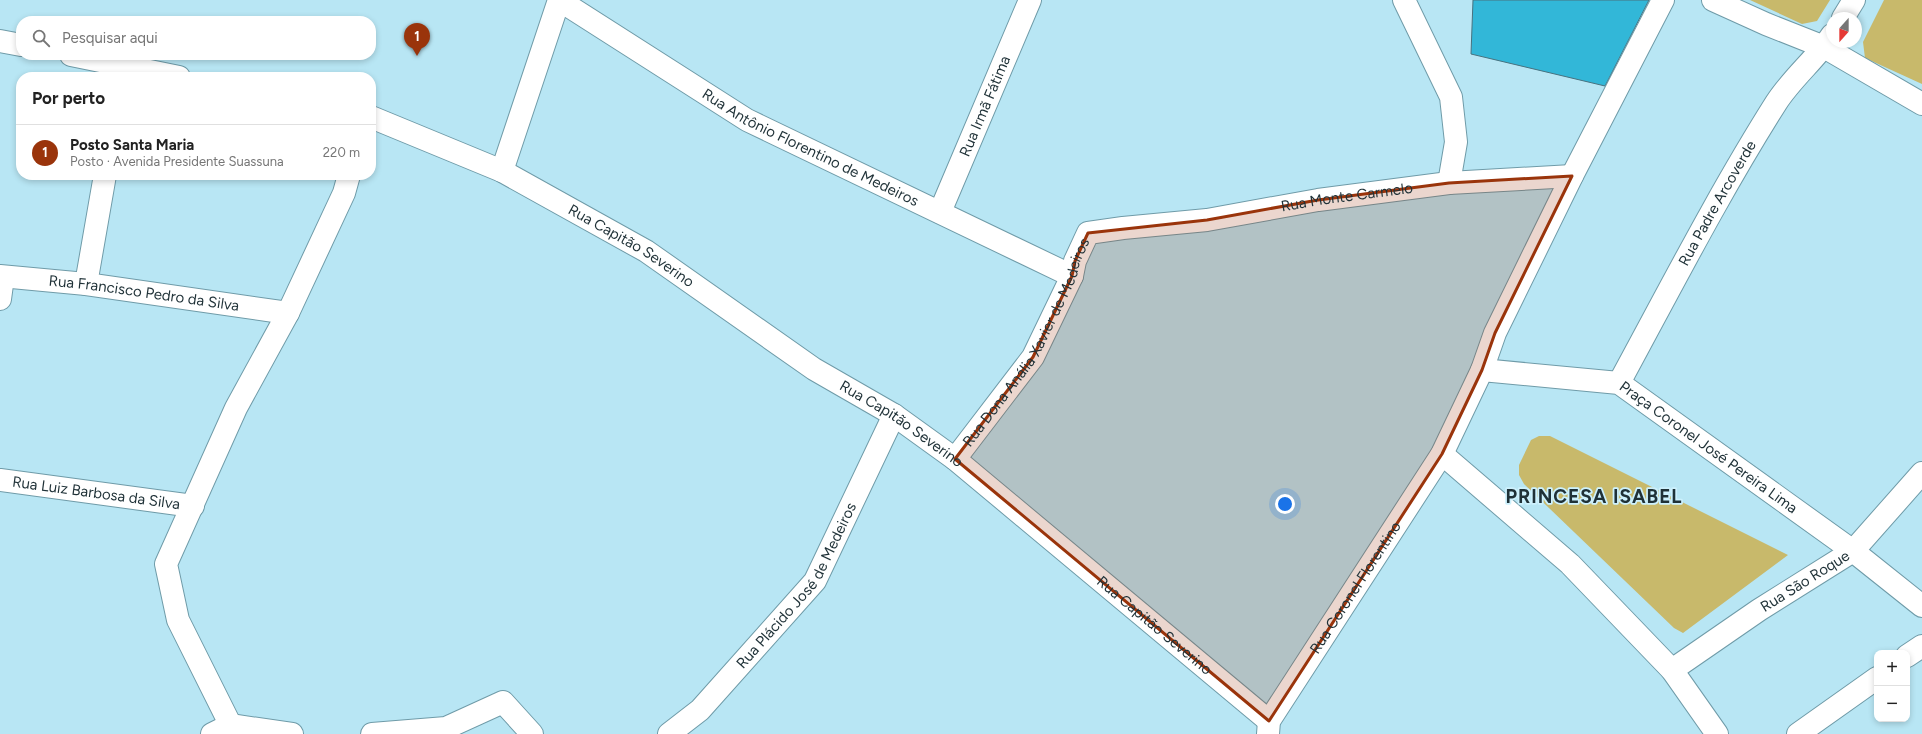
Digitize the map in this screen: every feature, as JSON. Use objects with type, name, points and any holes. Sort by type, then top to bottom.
[{"type":"street","name":"Rua Antônio Florentino de Medeiros","points":[[559,0],[747,120],[1072,276]]},
{"type":"street","points":[[502,171],[559,0]]},
{"type":"street","name":"Rua Irmã Fátima","points":[[940,212],[1030,0]]},
{"type":"street","points":[[1404,0],[1451,97],[1456,142],[1449,183]]},
{"type":"street","points":[[1662,0],[1572,176],[1495,333],[1482,370],[1442,454],[1570,564],[1672,670],[1716,734]]},
{"type":"street","points":[[1713,0],[1826,40]]},
{"type":"street","points":[[1847,12],[1854,0]]},
{"type":"street","points":[[0,41],[16,44]]},
{"type":"street","name":"Rua Padre Arcoverde","points":[[1618,382],[1735,170],[1778,100],[1826,43]]},
{"type":"street","points":[[1838,48],[1922,104]]},
{"type":"street","points":[[87,60],[122,71]]},
{"type":"street","name":"Rua Capitão Severino","points":[[376,119],[502,171],[646,251],[814,369],[894,415],[955,459],[1266,730]]},
{"type":"street","name":"Rua Monte Carmelo","points":[[1123,228],[1207,220],[1318,200],[1449,183],[1572,176]]},
{"type":"street","points":[[86,284],[103,180]]},
{"type":"street","points":[[292,734],[226,731],[178,620],[166,564],[236,408],[288,313],[344,193],[348,180]]},
{"type":"street","name":"Rua Dona Anália Xavier de Medeiros","points":[[955,459],[1033,357],[1072,276],[1075,261],[1088,234],[1123,228]]},
{"type":"street","points":[[0,299],[1,277]]},
{"type":"street","name":"Rua Francisco Pedro da Silva","points":[[1,277],[86,284],[288,313]]},
{"type":"street","name":"Praça Coronel José Pereira Lima","points":[[1482,370],[1618,382],[1853,550],[1922,606]]},
{"type":"street","name":"Rua Plácido José de Medeiros","points":[[669,734],[700,710],[815,581],[894,415]]},
{"type":"street","name":"Rua Coronel Florentino","points":[[1266,730],[1442,454]]},
{"type":"street","name":"Rua São Roque","points":[[1672,670],[1759,610],[1853,550],[1922,473]]},
{"type":"street","name":"Rua Luiz Barbosa da Silva","points":[[0,480],[193,506]]},
{"type":"street","points":[[1910,654],[1922,646]]},
{"type":"street","points":[[1798,734],[1874,680]]},
{"type":"street","points":[[372,734],[446,728],[503,702],[532,734]]},
{"type":"highlighted area","points":[[1572,176],[1495,333],[1482,370],[1442,454],[1269,721],[955,459],[1033,357],[1072,276],[1075,261],[1088,233],[1207,220],[1318,200],[1449,183]]},
{"type":"shaded area","points":[[1750,0],[1830,0],[1817,21],[1802,24]]},
{"type":"shaded area","points":[[1884,0],[1922,0],[1922,84],[1865,58],[1863,42]]},
{"type":"shaded area","points":[[1539,436],[1550,436],[1788,555],[1683,633],[1674,628],[1524,484],[1519,475],[1519,465],[1531,440]]},
{"type":"building","points":[[1473,0],[1649,0],[1605,86],[1471,54]]},
{"type":"place","name":"Posto Santa Maria","points":[[417,56]]},
{"type":"district","name":"PRINCESA ISABEL","points":[[1594,496]]}]
